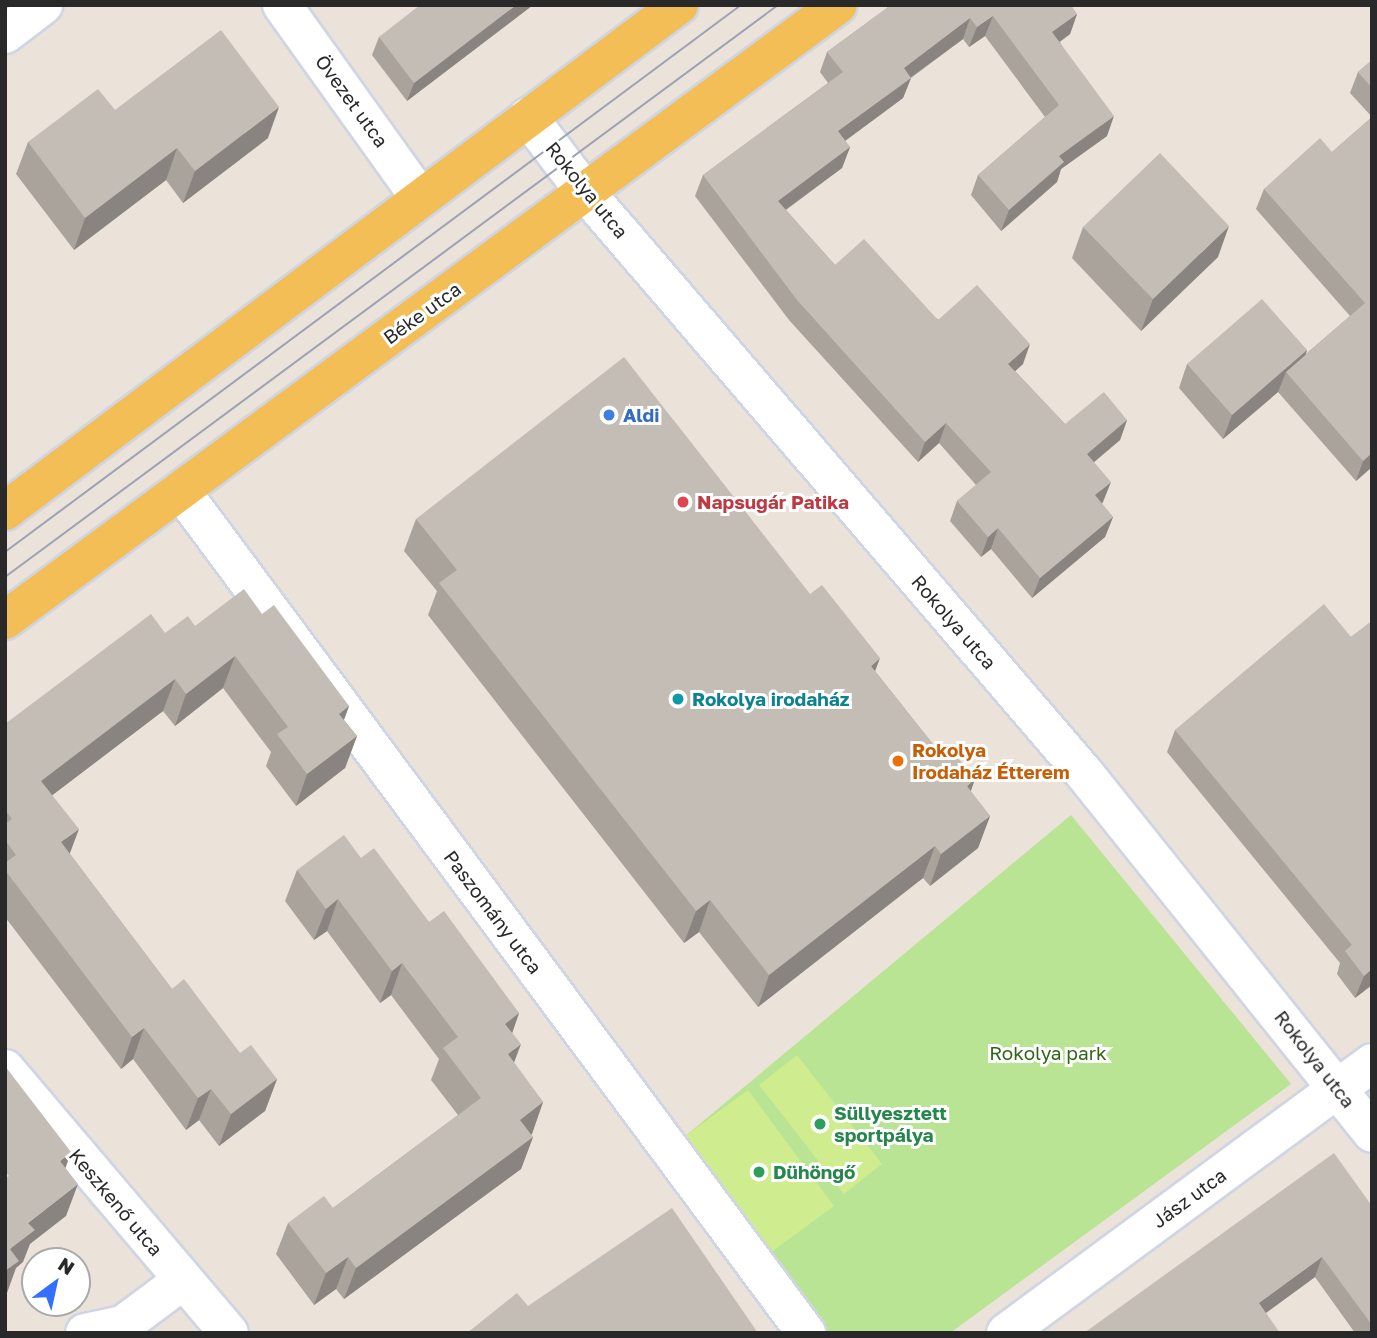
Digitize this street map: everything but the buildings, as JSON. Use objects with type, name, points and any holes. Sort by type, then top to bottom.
[{"type":"main road","points":[[5,511],[679,5]]},
{"type":"main road","name":"Béke utca","points":[[5,620],[838,5]]},
{"type":"street","points":[[5,34],[43,5]]},
{"type":"street","name":"Övezet utca","points":[[282,5],[421,198]]},
{"type":"street","name":"Rokolya utca","points":[[528,117],[586,193],[1084,773],[1339,1088],[1372,1133]]},
{"type":"street","name":"Paszomány utca","points":[[181,491],[806,1333]]},
{"type":"street","name":"Jász utca","points":[[1006,1333],[1372,1063]]},
{"type":"street","name":"Keszkenő utca","points":[[5,1069],[229,1333]]},
{"type":"street","points":[[85,1333],[123,1325],[182,1280]]},
{"type":"green space","name":"Rokolya park","points":[[1071,815],[1291,1084],[950,1333],[828,1333],[684,1137]]},
{"type":"green space","name":"Süllyesztett sportpálya","points":[[797,1055],[882,1164],[844,1194],[759,1085]]},
{"type":"green space","name":"Dühöngő","points":[[748,1090],[834,1206],[770,1253],[684,1137]]},
{"type":"tram line","points":[[5,552],[741,5]]},
{"type":"tram line","points":[[5,577],[778,5]]},
{"type":"place","name":"Aldi","points":[[609,415]]},
{"type":"place","name":"Napsugár Patika","points":[[683,502]]},
{"type":"place","name":"Rokolya irodaház","points":[[678,699]]},
{"type":"place","name":"Rokolya Irodaház Étterem","points":[[898,761]]},
{"type":"place","name":"Süllyesztett sportpálya","points":[[820,1124]]},
{"type":"place","name":"Dühöngő","points":[[759,1172]]}]
